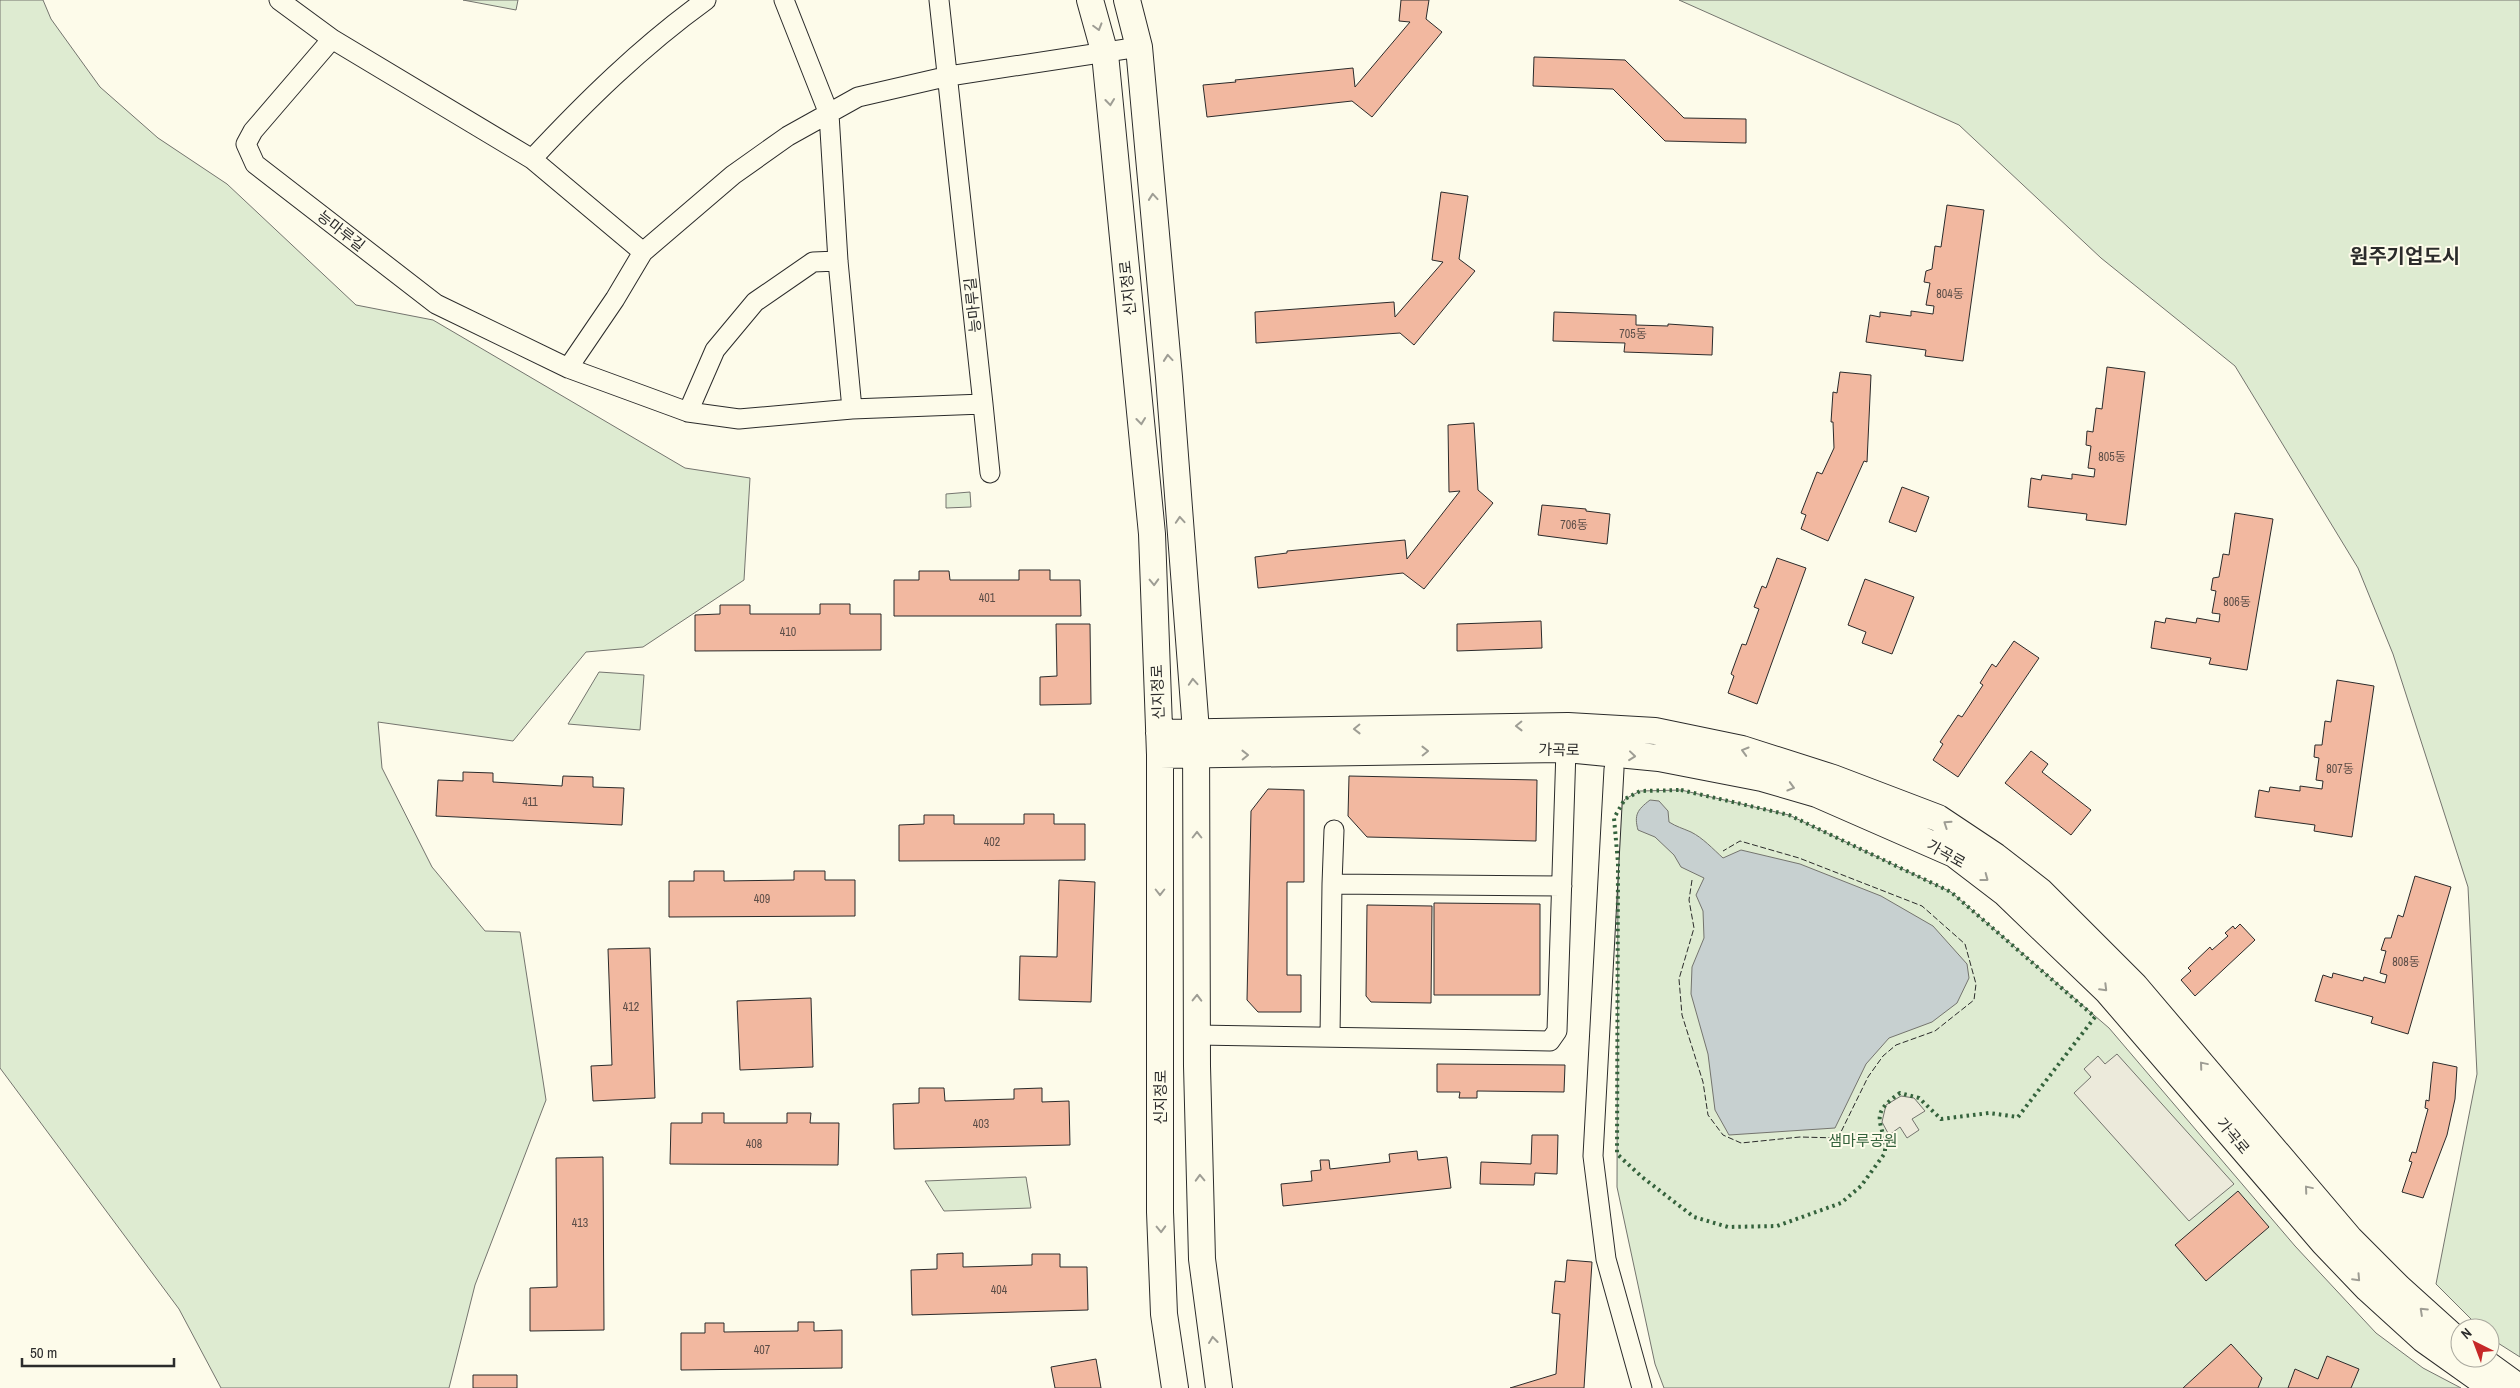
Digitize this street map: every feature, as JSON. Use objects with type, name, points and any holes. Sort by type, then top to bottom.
[{"type":"street","points":[[279,0],[332,39],[532,159],[643,252]]},
{"type":"street","points":[[532,159],[607,81],[641,51],[706,0]]},
{"type":"street","points":[[784,0],[829,114],[838,261],[852,410]]},
{"type":"street","name":"능마루길","points":[[332,39],[253,131],[246,144],[255,164],[436,304],[568,368],[688,412],[740,419],[852,410],[983,404],[949,76],[939,0]]},
{"type":"street","name":"신지정로","points":[[1090,0],[1105,54],[1152,534],[1159,744],[1160,1212],[1164,1314],[1175,1388]]},
{"type":"street","points":[[1127,0],[1139,47],[1169,377],[1196,743],[1197,1035],[1202,1259],[1219,1388]]},
{"type":"street","points":[[568,368],[615,299],[643,252],[733,175],[788,136],[858,97],[949,76],[1105,54],[1139,47]]},
{"type":"street","points":[[688,412],[716,350],[755,302],[813,262],[838,261]]},
{"type":"street","points":[[983,404],[990,473]]},
{"type":"street","points":[[1197,1035],[1550,1040],[1557,1031],[1567,737]]},
{"type":"street","name":"가곡로","points":[[1159,744],[1567,737],[1659,758],[1762,778],[1817,794],[1954,854],[2005,893],[2108,992],[2332,1234],[2399,1288],[2450,1334]]},
{"type":"street","points":[[1614,770],[1593,1156],[1606,1259],[1642,1388]]},
{"type":"street","points":[[1330,1036],[1334,830]]},
{"type":"street","points":[[1332,884],[1562,886]]},
{"type":"street","name":"가곡로","points":[[2332,1234],[2368,1289],[2403,1321],[2464,1370],[2492,1388]]},
{"type":"street","points":[[2493,1368],[2520,1388]]},
{"type":"green space","points":[[0,0],[43,0],[51,19],[100,87],[158,138],[227,184],[356,305],[433,320],[685,468],[750,478],[744,580],[643,647],[586,652],[513,741],[378,722],[382,768],[432,867],[485,931],[520,932],[546,1100],[475,1285],[449,1388],[221,1388],[179,1309],[0,1068]]},
{"type":"green space","points":[[463,0],[518,0],[516,10]]},
{"type":"green space","points":[[1679,0],[2520,0],[2520,1357],[2500,1344],[2500,1318],[2470,1318],[2436,1284],[2477,1074],[2468,887],[2393,654],[2358,568],[2235,366],[2101,258],[1959,125]]},
{"type":"green space","points":[[970,492],[971,507],[946,508],[946,494]]},
{"type":"green space","points":[[599,672],[644,675],[640,730],[568,724]]},
{"type":"green space","name":"샘마루공원","points":[[1681,790],[1789,815],[1951,892],[2109,1028],[2295,1246],[2376,1333],[2423,1368],[2461,1388],[1664,1388],[1655,1364],[1617,1187],[1618,863],[1614,818],[1625,799],[1640,791]]},
{"type":"green space","points":[[1026,1177],[1031,1208],[944,1211],[925,1181]]},
{"type":"shaded area","points":[[1650,800],[1659,801],[1668,811],[1669,822],[1695,834],[1723,858],[1741,850],[1800,864],[1881,896],[1933,926],[1967,964],[1969,978],[1957,1003],[1932,1022],[1889,1038],[1866,1064],[1835,1128],[1729,1135],[1715,1110],[1708,1054],[1691,994],[1692,967],[1704,938],[1703,911],[1696,895],[1704,878],[1681,867],[1674,855],[1655,837],[1638,830],[1636,820],[1638,813]]},
{"type":"shaded area","points":[[2117,1054],[2234,1184],[2189,1221],[2074,1093],[2091,1077],[2084,1069],[2098,1056],[2105,1064]]},
{"type":"shaded area","points":[[1901,1096],[1914,1098],[1925,1111],[1912,1119],[1919,1130],[1907,1138],[1900,1127],[1889,1135],[1882,1122],[1886,1105]]},
{"type":"building","points":[[1401,0],[1429,0],[1426,19],[1442,32],[1372,117],[1352,101],[1207,117],[1203,85],[1353,68],[1355,87],[1410,22],[1399,21]]},
{"type":"building","points":[[1534,57],[1625,60],[1684,118],[1746,119],[1746,143],[1665,141],[1613,89],[1533,86]]},
{"type":"building","points":[[1441,192],[1468,196],[1459,259],[1475,271],[1414,345],[1400,333],[1256,343],[1255,312],[1394,302],[1395,317],[1443,262],[1432,260]]},
{"type":"building","points":[[1947,205],[1984,210],[1963,361],[1925,356],[1926,350],[1866,342],[1870,315],[1880,317],[1880,312],[1911,316],[1911,311],[1933,314],[1934,306],[1926,305],[1930,283],[1924,282],[1926,271],[1932,269],[1935,246],[1941,247]]},
{"type":"building","points":[[1554,312],[1636,315],[1636,325],[1668,326],[1668,324],[1713,327],[1712,355],[1624,352],[1625,343],[1553,341]]},
{"type":"building","points":[[2107,367],[2145,372],[2126,525],[2086,520],[2087,514],[2028,507],[2031,478],[2041,480],[2042,475],[2072,479],[2072,474],[2094,477],[2095,469],[2088,468],[2091,446],[2086,445],[2087,431],[2093,432],[2096,408],[2102,409]]},
{"type":"building","points":[[1840,372],[1871,375],[1867,462],[1864,461],[1828,541],[1801,529],[1806,515],[1801,513],[1817,472],[1822,474],[1834,448],[1833,422],[1831,422],[1833,392],[1837,393]]},
{"type":"building","points":[[1474,423],[1478,490],[1493,503],[1424,589],[1403,573],[1258,588],[1255,557],[1287,553],[1287,551],[1405,540],[1407,559],[1460,491],[1449,492],[1448,425]]},
{"type":"building","points":[[1902,487],[1929,497],[1916,532],[1889,522]]},
{"type":"building","points":[[1542,505],[1586,509],[1586,511],[1610,514],[1607,544],[1538,535]]},
{"type":"building","points":[[2235,513],[2273,519],[2247,670],[2209,664],[2211,658],[2151,648],[2155,621],[2165,623],[2166,618],[2196,623],[2197,618],[2219,622],[2220,614],[2212,613],[2216,591],[2211,590],[2213,578],[2219,577],[2223,554],[2229,555]]},
{"type":"building","points":[[1777,558],[1806,568],[1757,704],[1728,693],[1734,676],[1731,674],[1742,644],[1746,645],[1759,609],[1754,607],[1762,586],[1766,588]]},
{"type":"building","points":[[1019,570],[1050,570],[1050,580],[1080,580],[1081,616],[894,616],[894,580],[919,580],[919,571],[949,571],[950,580],[1019,580]]},
{"type":"building","points":[[1865,579],[1914,597],[1892,654],[1862,643],[1866,632],[1848,625]]},
{"type":"building","points":[[820,604],[850,604],[850,614],[881,614],[881,650],[695,651],[695,615],[720,614],[720,605],[750,605],[750,614],[820,614]]},
{"type":"building","points":[[1541,621],[1542,648],[1457,651],[1457,624]]},
{"type":"building","points":[[1056,624],[1090,624],[1091,704],[1040,705],[1040,677],[1057,676]]},
{"type":"building","points":[[2014,641],[2039,658],[1958,777],[1933,760],[1943,744],[1940,742],[1958,715],[1962,717],[1983,685],[1980,683],[1992,664],[1996,667]]},
{"type":"building","points":[[2337,680],[2374,686],[2352,837],[2314,831],[2315,825],[2255,817],[2259,790],[2269,792],[2270,787],[2300,791],[2300,786],[2322,789],[2323,781],[2316,780],[2319,758],[2314,757],[2315,745],[2322,745],[2325,721],[2331,722]]},
{"type":"building","points":[[2031,751],[2048,764],[2042,772],[2091,810],[2071,835],[2005,783]]},
{"type":"building","points":[[463,772],[493,773],[493,782],[562,786],[563,776],[593,777],[593,787],[624,788],[622,825],[436,816],[438,780],[463,781]]},
{"type":"building","points":[[1349,776],[1537,780],[1536,841],[1367,837],[1348,816]]},
{"type":"building","points":[[1268,789],[1304,790],[1304,882],[1287,882],[1287,975],[1301,975],[1301,1012],[1258,1012],[1247,1000],[1251,811]]},
{"type":"building","points":[[1024,814],[1054,814],[1054,824],[1085,824],[1085,860],[899,861],[899,825],[924,824],[924,815],[954,815],[954,824],[1024,824]]},
{"type":"building","points":[[694,871],[724,871],[724,881],[794,880],[794,871],[825,871],[825,880],[855,880],[855,916],[669,917],[669,881],[694,881]]},
{"type":"building","points":[[2415,876],[2451,887],[2408,1034],[2371,1023],[2373,1017],[2315,1001],[2323,975],[2332,978],[2333,973],[2363,981],[2364,977],[2385,983],[2387,975],[2380,973],[2386,951],[2381,950],[2385,938],[2391,938],[2398,915],[2403,917]]},
{"type":"building","points":[[1059,880],[1095,882],[1091,1002],[1019,1000],[1020,956],[1057,957]]},
{"type":"building","points":[[1434,903],[1540,904],[1540,995],[1434,995]]},
{"type":"building","points":[[1367,905],[1432,906],[1431,1003],[1371,1002],[1366,996]]},
{"type":"building","points":[[2240,924],[2255,940],[2195,996],[2181,980],[2191,971],[2188,968],[2210,947],[2212,950],[2228,936],[2225,933],[2233,926],[2235,929]]},
{"type":"building","points":[[650,948],[655,1098],[593,1101],[591,1066],[612,1065],[608,949]]},
{"type":"building","points":[[811,998],[813,1067],[740,1070],[737,1001]]},
{"type":"building","points":[[2433,1062],[2457,1067],[2455,1099],[2447,1135],[2423,1198],[2402,1192],[2412,1162],[2409,1161],[2412,1152],[2416,1153],[2428,1109],[2425,1108],[2426,1100],[2429,1101]]},
{"type":"building","points":[[1437,1064],[1565,1065],[1564,1092],[1477,1091],[1477,1098],[1459,1098],[1460,1092],[1437,1092]]},
{"type":"building","points":[[919,1088],[944,1088],[945,1101],[1014,1099],[1014,1089],[1042,1088],[1042,1102],[1069,1101],[1070,1145],[894,1149],[893,1104],[919,1103]]},
{"type":"building","points":[[702,1113],[724,1113],[724,1123],[787,1123],[787,1113],[811,1113],[810,1123],[839,1123],[838,1165],[670,1164],[671,1123],[702,1123]]},
{"type":"building","points":[[1532,1135],[1558,1135],[1557,1174],[1535,1173],[1534,1185],[1480,1184],[1481,1162],[1531,1164]]},
{"type":"building","points":[[1417,1151],[1418,1160],[1447,1157],[1451,1188],[1283,1206],[1281,1184],[1312,1181],[1311,1171],[1321,1170],[1320,1160],[1329,1160],[1330,1169],[1390,1162],[1389,1154]]},
{"type":"building","points":[[603,1157],[604,1330],[530,1331],[530,1288],[557,1287],[556,1158]]},
{"type":"building","points":[[2238,1191],[2269,1227],[2206,1281],[2175,1245]]},
{"type":"building","points":[[963,1253],[963,1267],[1032,1265],[1032,1254],[1060,1254],[1060,1267],[1087,1267],[1088,1310],[912,1315],[911,1270],[937,1269],[937,1254]]},
{"type":"building","points":[[1567,1260],[1592,1262],[1584,1388],[1510,1388],[1556,1374],[1560,1314],[1552,1313],[1555,1281],[1565,1282]]},
{"type":"building","points":[[798,1322],[814,1322],[814,1331],[842,1330],[842,1368],[681,1370],[681,1333],[705,1333],[705,1323],[724,1323],[724,1332],[798,1331]]},
{"type":"building","points":[[2231,1344],[2262,1378],[2258,1388],[2183,1388]]},
{"type":"building","points":[[2327,1356],[2359,1369],[2351,1388],[2288,1388],[2295,1369],[2318,1379]]},
{"type":"building","points":[[1096,1359],[1101,1388],[1055,1388],[1051,1367]]},
{"type":"building","points":[[473,1375],[517,1375],[517,1388],[473,1388]]},
{"type":"hedge","points":[[1681,790],[1789,815],[1951,892],[2095,1017],[2018,1117],[1989,1113],[1941,1119],[1919,1098],[1900,1093],[1889,1101],[1880,1114],[1885,1153],[1861,1186],[1841,1203],[1777,1226],[1728,1227],[1694,1217],[1642,1177],[1617,1154],[1618,863],[1614,818],[1625,799],[1640,791],[1681,790]]},
{"type":"fence","points":[[1692,880],[1689,900],[1694,928],[1679,979],[1682,1015],[1703,1082],[1708,1115],[1723,1135],[1741,1143],[1800,1137],[1838,1138],[1868,1077],[1883,1056],[1896,1045],[1935,1031],[1974,1000],[1976,984],[1965,944],[1922,906],[1799,858],[1740,841],[1723,851]]},
{"type":"district","name":"원주기업도시","points":[[2405,256]]}]
